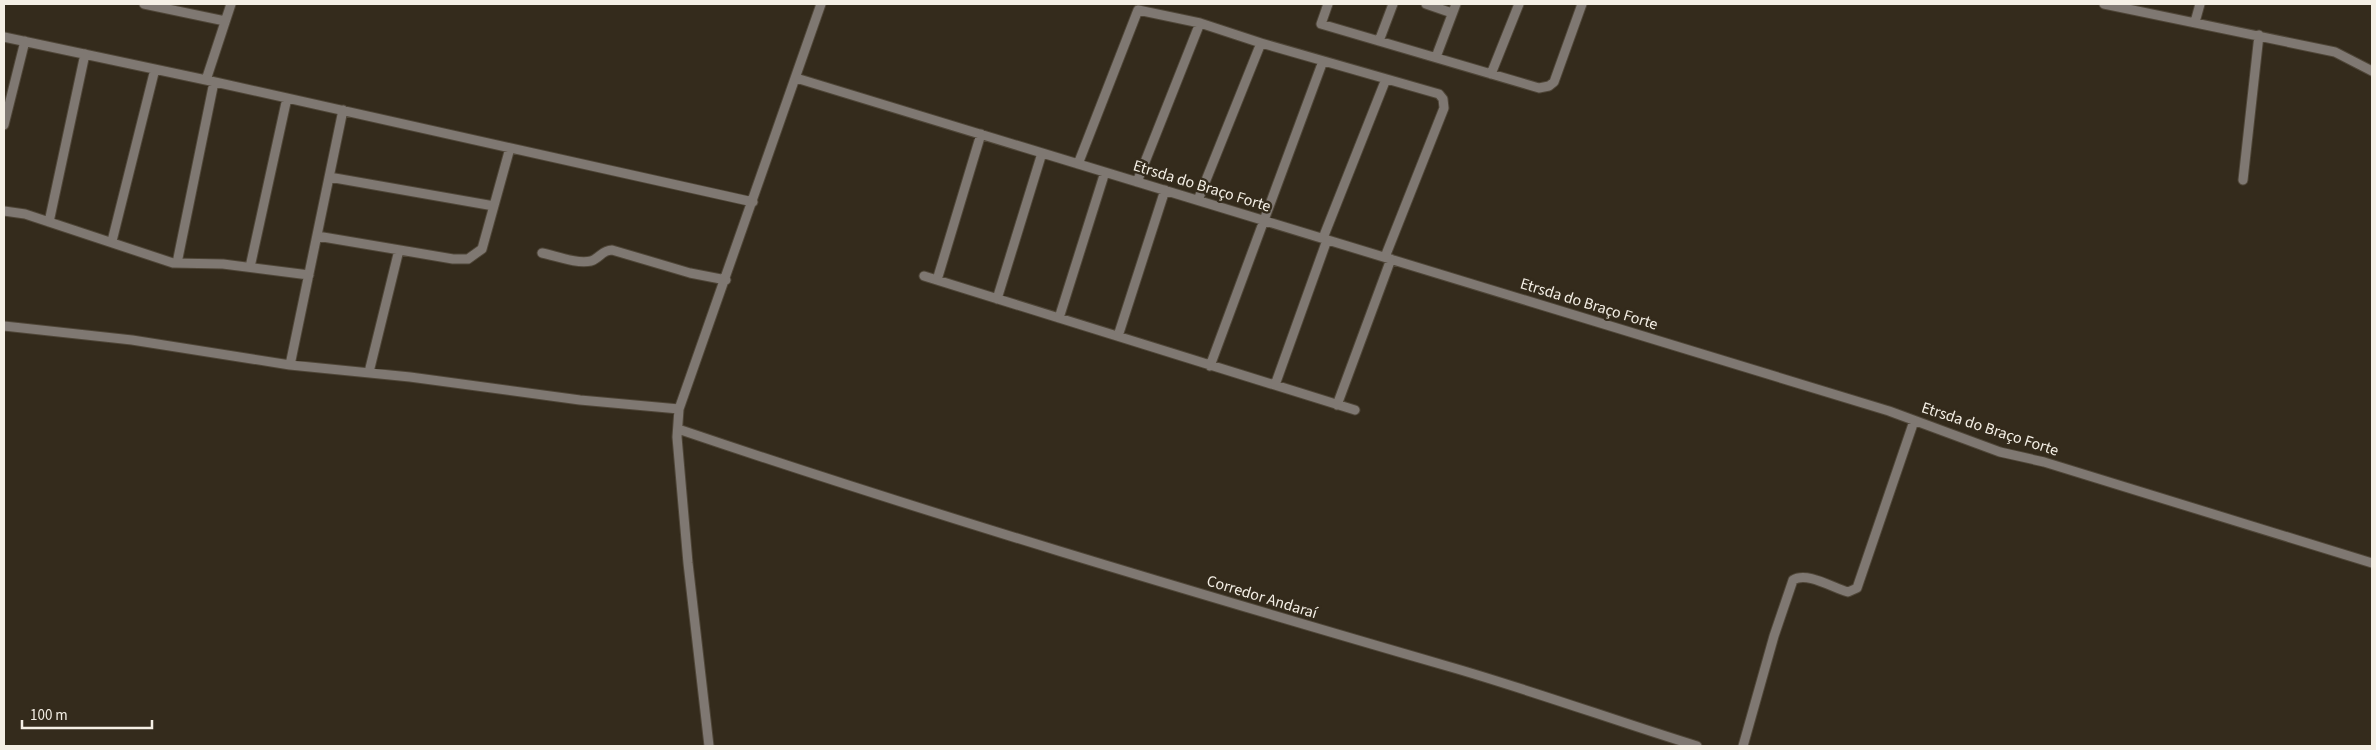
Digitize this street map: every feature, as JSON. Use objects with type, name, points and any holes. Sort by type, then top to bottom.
[{"type":"street","points":[[144,4],[225,21]]},
{"type":"street","points":[[177,263],[210,81],[230,4]]},
{"type":"street","points":[[709,746],[688,563],[678,429],[679,408],[726,280],[821,4]]},
{"type":"street","points":[[1328,4],[1321,24],[1539,88],[1549,86],[1554,82],[1582,4]]},
{"type":"street","points":[[1379,41],[1393,4]]},
{"type":"street","points":[[1426,4],[1454,8],[1436,57]]},
{"type":"street","points":[[1491,74],[1519,4]]},
{"type":"street","points":[[2104,4],[2139,7],[2195,22],[2335,52],[2372,71]]},
{"type":"street","points":[[2195,22],[2200,4]]},
{"type":"street","points":[[1078,164],[1139,7],[1200,23],[1260,43],[1439,94],[1443,99],[1444,108],[1388,258],[1337,405]]},
{"type":"street","points":[[1137,182],[1200,23]]},
{"type":"street","points":[[2243,180],[2259,35]]},
{"type":"street","points":[[4,37],[343,110],[753,202]]},
{"type":"street","points":[[4,125],[25,42]]},
{"type":"street","points":[[1198,200],[1260,43]]},
{"type":"street","points":[[49,222],[85,54]]},
{"type":"street","points":[[1210,366],[1323,61]]},
{"type":"street","points":[[112,241],[155,69]]},
{"type":"street","name":"Etrsda do Braço Forte","points":[[796,78],[1889,411],[2000,452],[2044,462],[2372,564]]},
{"type":"street","points":[[1275,385],[1325,239],[1386,79]]},
{"type":"street","points":[[250,267],[287,98]]},
{"type":"street","points":[[290,365],[343,110]]},
{"type":"street","points":[[937,280],[981,134]]},
{"type":"street","points":[[317,236],[468,259],[482,249],[510,148]]},
{"type":"street","points":[[998,299],[1042,153]]},
{"type":"street","points":[[1059,318],[1105,172]]},
{"type":"street","points":[[329,177],[494,206]]},
{"type":"street","points":[[1118,336],[1164,190]]},
{"type":"street","points":[[4,211],[49,222],[177,263],[223,264],[309,275]]},
{"type":"street","points":[[370,372],[399,250]]},
{"type":"street","points":[[542,253],[585,261],[596,259],[603,251],[612,250],[690,273],[726,280]]},
{"type":"street","points":[[924,276],[1354,410]]},
{"type":"street","points":[[4,326],[132,340],[290,365],[370,372],[519,393],[679,408]]},
{"type":"street","points":[[1743,746],[1774,636],[1793,580],[1798,577],[1810,578],[1848,592],[1856,588],[1914,421]]},
{"type":"street","name":"Corredor Andaraí","points":[[678,429],[818,476],[1350,640],[1449,667],[1697,746]]}]
